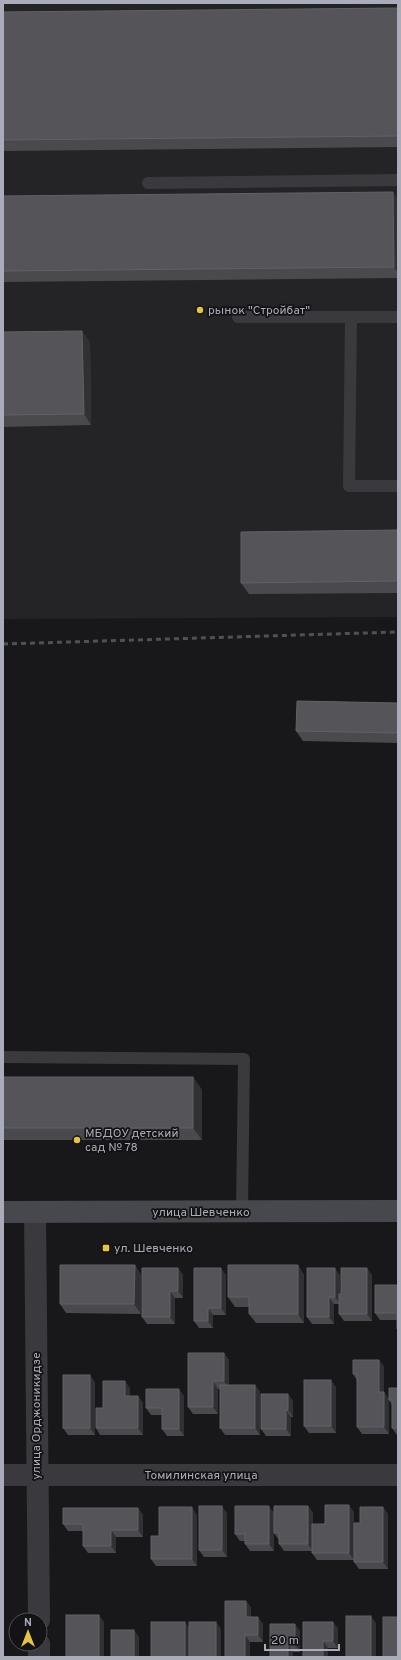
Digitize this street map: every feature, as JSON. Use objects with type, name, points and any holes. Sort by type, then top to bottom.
[{"type":"main road","name":"улица Шевченко","points":[[3,1212],[398,1211]]},
{"type":"street","name":"улица Орджоникидзе","points":[[35,1212],[39,1612]]},
{"type":"street","name":"Томилинская улица","points":[[3,1476],[398,1475]]},
{"type":"lane","points":[[148,183],[398,180]]},
{"type":"lane","points":[[238,317],[398,317]]},
{"type":"lane","points":[[351,317],[349,486],[398,486]]},
{"type":"lane","points":[[3,1057],[244,1059],[242,1212]]},
{"type":"shaded area","name":"рынок \"Стройбат\"","points":[[3,3],[398,3],[398,617],[3,619]]},
{"type":"building","points":[[398,8],[398,136],[3,140],[3,12]]},
{"type":"building","points":[[393,192],[394,267],[3,271],[3,196]]},
{"type":"building","points":[[82,331],[84,414],[3,415],[3,332]]},
{"type":"building","points":[[398,530],[398,581],[241,583],[241,532]]},
{"type":"building","points":[[297,701],[398,703],[398,733],[296,731]]},
{"type":"building","points":[[3,1077],[193,1077],[193,1128],[3,1128]]},
{"type":"building","points":[[60,1265],[135,1265],[134,1304],[60,1304]]},
{"type":"building","points":[[228,1265],[298,1265],[298,1314],[249,1314],[249,1297],[228,1297]]},
{"type":"building","points":[[142,1268],[178,1268],[178,1291],[170,1291],[170,1317],[142,1317]]},
{"type":"building","points":[[194,1268],[221,1268],[221,1308],[208,1308],[208,1321],[194,1321]]},
{"type":"building","points":[[307,1268],[335,1268],[335,1297],[329,1297],[329,1317],[307,1317]]},
{"type":"building","points":[[341,1268],[367,1268],[367,1314],[339,1314]]},
{"type":"building","points":[[375,1285],[398,1285],[398,1329],[397,1313],[375,1313]]},
{"type":"building","points":[[188,1353],[224,1353],[224,1381],[213,1381],[213,1407],[188,1407]]},
{"type":"building","points":[[353,1360],[379,1360],[379,1392],[384,1392],[384,1427],[357,1427],[357,1374],[353,1374]]},
{"type":"building","points":[[63,1375],[90,1375],[90,1428],[63,1428]]},
{"type":"building","points":[[304,1380],[331,1380],[331,1426],[304,1426]]},
{"type":"building","points":[[103,1381],[125,1381],[125,1396],[138,1396],[138,1428],[96,1428],[96,1408],[103,1408]]},
{"type":"building","points":[[220,1385],[255,1385],[255,1428],[220,1428]]},
{"type":"building","points":[[389,1388],[398,1388],[398,1428],[392,1428],[392,1400],[389,1400]]},
{"type":"building","points":[[146,1389],[179,1389],[179,1429],[162,1429],[162,1408],[146,1408]]},
{"type":"building","points":[[261,1394],[288,1394],[286,1429],[261,1429]]},
{"type":"building","points":[[325,1505],[349,1505],[349,1553],[312,1553],[312,1524],[325,1524]]},
{"type":"building","points":[[199,1506],[222,1506],[222,1550],[199,1550]]},
{"type":"building","points":[[235,1506],[269,1506],[269,1544],[245,1544],[245,1534],[235,1534]]},
{"type":"building","points":[[274,1506],[308,1506],[308,1544],[279,1544],[279,1533],[274,1533]]},
{"type":"building","points":[[159,1507],[192,1507],[192,1559],[151,1559],[151,1536],[159,1536]]},
{"type":"building","points":[[360,1507],[383,1507],[383,1562],[354,1562],[354,1523],[360,1523]]},
{"type":"building","points":[[63,1508],[138,1508],[138,1530],[111,1530],[111,1546],[83,1546],[83,1524],[63,1524]]},
{"type":"building","points":[[225,1601],[246,1601],[246,1617],[258,1617],[258,1635],[245,1635],[245,1657],[225,1657]]},
{"type":"building","points":[[66,1615],[99,1615],[99,1657],[66,1657]]},
{"type":"building","points":[[346,1616],[371,1616],[371,1657],[346,1657]]},
{"type":"building","points":[[383,1617],[398,1617],[398,1657],[383,1657]]},
{"type":"building","points":[[151,1622],[185,1622],[185,1657],[151,1657]]},
{"type":"building","points":[[189,1622],[216,1622],[216,1657],[189,1657]]},
{"type":"building","points":[[303,1622],[333,1622],[333,1641],[323,1641],[323,1657],[303,1657]]},
{"type":"building","points":[[270,1624],[295,1624],[295,1645],[288,1645],[288,1657],[270,1657]]},
{"type":"building","points":[[111,1630],[134,1630],[134,1657],[111,1657]]},
{"type":"railway","points":[[3,644],[398,632]]},
{"type":"place","name":"рынок \"Стройбат\"","points":[[200,310]]},
{"type":"place","name":"МБДОУ детский сад № 78","points":[[77,1140]]},
{"type":"place","name":"ул. Шевченко","points":[[106,1248]]}]
